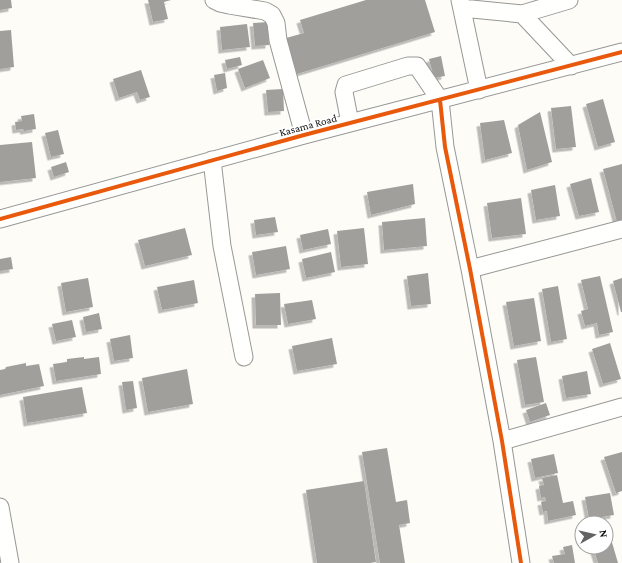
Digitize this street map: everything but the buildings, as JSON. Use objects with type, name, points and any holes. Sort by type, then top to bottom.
[{"type":"street","points":[[214,0],[229,5],[265,11],[272,15],[276,23],[278,40],[304,135]]},
{"type":"street","points":[[479,90],[461,4],[522,14],[569,0]]},
{"type":"street","points":[[522,14],[571,66]]},
{"type":"street","name":"Kasama Road","points":[[0,219],[304,135],[622,52]]},
{"type":"street","points":[[350,123],[344,92],[346,85],[408,66],[417,66],[440,100],[445,147],[470,269],[502,441],[521,563]]},
{"type":"street","points":[[212,160],[222,246],[244,357]]},
{"type":"street","points":[[470,269],[622,229]]},
{"type":"street","points":[[502,441],[622,408]]},
{"type":"street","points":[[0,507],[10,563]]},
{"type":"cycle path","points":[[0,219],[304,135],[622,52]]},
{"type":"cycle path","points":[[440,100],[445,147],[470,269],[502,441],[521,563]]}]
